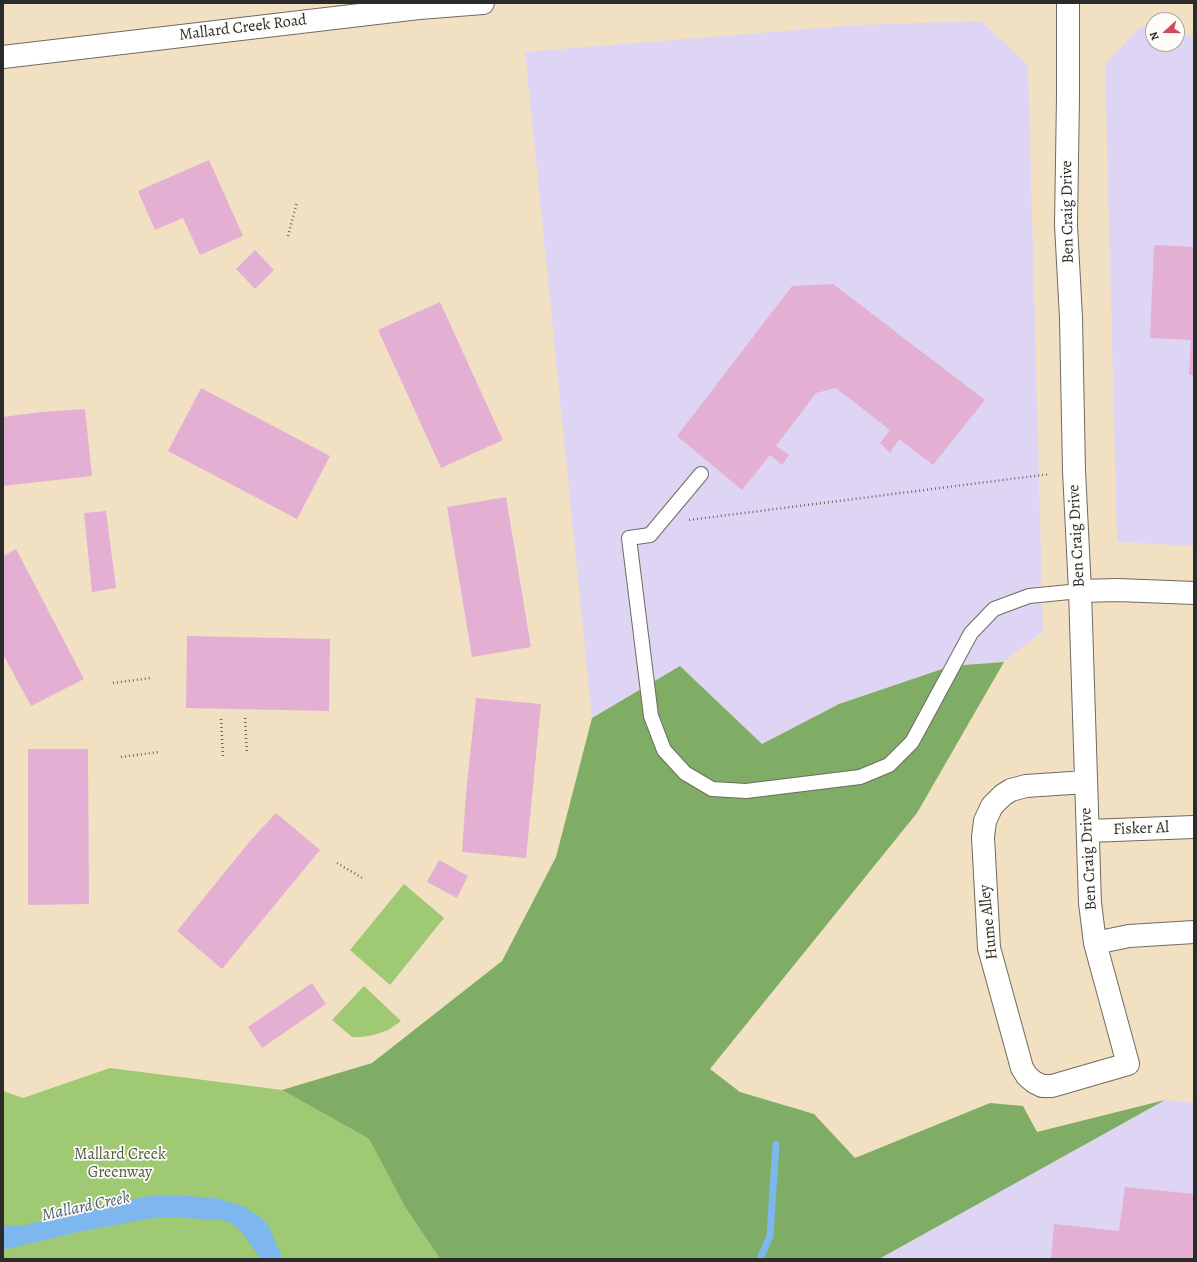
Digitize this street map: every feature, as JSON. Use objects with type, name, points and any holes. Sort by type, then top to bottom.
[{"type":"street","name":"Mallard Creek Road","points":[[3,56],[419,8],[483,3]]},
{"type":"street","name":"Ben Craig Drive","points":[[1068,3],[1066,225],[1071,318],[1074,471],[1080,591],[1090,903],[1095,943],[1128,1064]]},
{"type":"street","points":[[1080,591],[1118,590],[1194,592]]},
{"type":"street","name":"Hume Alley","points":[[1086,782],[1026,786],[1007,792],[992,806],[985,821],[983,837],[988,948],[1022,1068],[1027,1076],[1034,1082],[1042,1086],[1052,1086],[1128,1064]]},
{"type":"street","name":"Fisker Al","points":[[1088,831],[1194,827]]},
{"type":"street","points":[[1095,943],[1128,936],[1194,932]]},
{"type":"lane","points":[[702,474],[650,535],[629,538],[651,716],[664,750],[685,773],[712,789],[746,791],[860,777],[890,765],[912,742],[971,633],[994,609],[1029,596],[1080,591]]},
{"type":"path","points":[[288,236],[297,202]]},
{"type":"path","points":[[669,512],[677,518],[685,520],[1050,474]]},
{"type":"path","points":[[113,683],[151,678]]},
{"type":"path","points":[[245,718],[247,754]]},
{"type":"path","points":[[221,719],[223,756]]},
{"type":"path","points":[[121,756],[159,752]]},
{"type":"path","points":[[337,862],[364,879]]},
{"type":"shaded area","points":[[981,21],[1028,65],[1043,631],[1004,662],[951,666],[839,704],[762,744],[680,666],[592,718],[525,52],[858,25]]},
{"type":"shaded area","points":[[1140,27],[1145,28],[1145,52],[1185,52],[1185,34],[1194,36],[1194,546],[1117,542],[1105,64]]},
{"type":"shaded area","points":[[1165,1100],[1194,1103],[1194,1259],[879,1259]]},
{"type":"green space","points":[[1004,662],[917,813],[710,1069],[740,1092],[814,1114],[855,1158],[990,1103],[1023,1106],[1037,1132],[1165,1100],[879,1259],[440,1259],[405,1207],[369,1139],[282,1090],[372,1063],[502,961],[556,857],[592,718],[680,666],[762,744],[839,704],[951,666]]},
{"type":"green space","points":[[404,884],[444,918],[390,985],[350,950]]},
{"type":"green space","points":[[364,986],[401,1021],[388,1030],[374,1035],[352,1037],[332,1020]]},
{"type":"green space","name":"Mallard Creek Greenway","points":[[110,1068],[282,1090],[369,1139],[405,1207],[440,1259],[3,1259],[3,1091],[23,1098]]},
{"type":"water","points":[[169,1195],[216,1198],[245,1207],[263,1219],[269,1227],[283,1259],[261,1259],[241,1231],[231,1223],[221,1220],[163,1217],[83,1231],[3,1250],[3,1225],[26,1225],[74,1211],[149,1196]]},
{"type":"building","points":[[209,160],[243,236],[200,255],[183,218],[155,230],[138,191]]},
{"type":"building","points":[[1154,245],[1194,247],[1194,375],[1189,375],[1191,340],[1150,338]]},
{"type":"building","points":[[255,250],[274,270],[255,289],[236,269]]},
{"type":"building","points":[[833,284],[985,400],[933,465],[899,439],[890,453],[880,443],[890,430],[836,388],[816,393],[776,446],[789,455],[782,465],[770,455],[742,490],[677,436],[792,286]]},
{"type":"building","points":[[440,302],[503,440],[441,468],[378,330]]},
{"type":"building","points":[[201,388],[330,456],[297,519],[168,451]]},
{"type":"building","points":[[85,409],[92,476],[3,486],[3,417],[41,412]]},
{"type":"building","points":[[506,497],[531,647],[472,657],[447,507]]},
{"type":"building","points":[[106,511],[116,588],[92,592],[84,513]]},
{"type":"building","points":[[16,549],[84,679],[31,706],[3,654],[3,556]]},
{"type":"building","points":[[187,636],[330,639],[329,711],[186,708]]},
{"type":"building","points":[[476,698],[541,704],[526,858],[462,852],[466,794]]},
{"type":"building","points":[[28,749],[88,749],[89,904],[28,905]]},
{"type":"building","points":[[276,813],[320,850],[222,969],[177,931],[250,841]]},
{"type":"building","points":[[439,860],[468,876],[457,898],[427,882]]},
{"type":"building","points":[[312,983],[326,1004],[262,1048],[248,1027]]},
{"type":"building","points":[[1125,1187],[1194,1194],[1194,1259],[1051,1259],[1054,1224],[1119,1231]]},
{"type":"waterway","points":[[760,1259],[770,1236],[776,1144]]},
{"type":"water label","name":"Mallard Creek","points":[[86,1207]]}]
